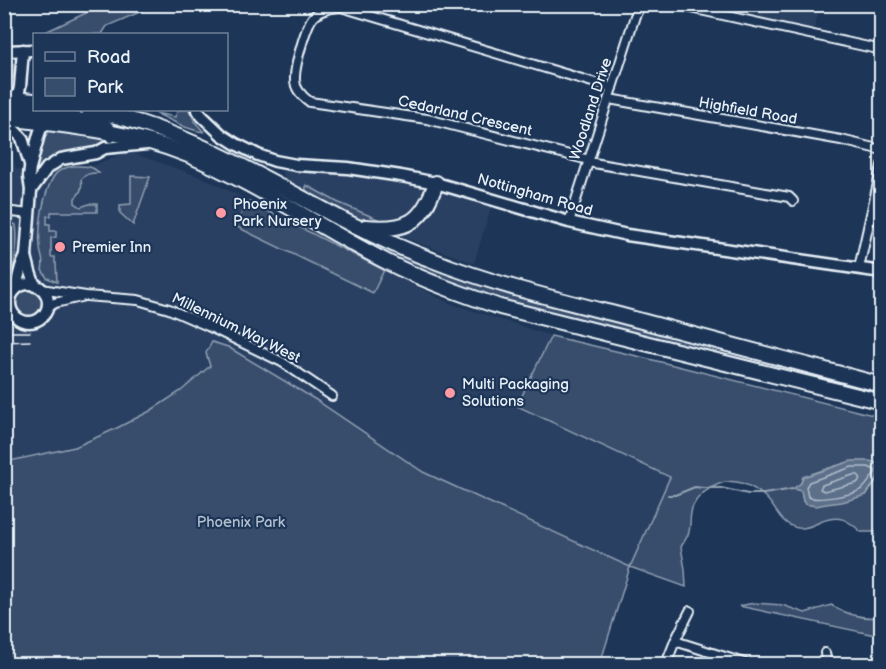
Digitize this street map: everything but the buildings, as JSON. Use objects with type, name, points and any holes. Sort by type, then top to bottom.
[{"type":"highway","points":[[9,110],[33,101]]},
{"type":"highway","points":[[9,110],[45,115],[154,143],[188,155],[283,203],[389,263],[462,294],[555,321],[882,402]]},
{"type":"highway","points":[[94,111],[139,121],[189,140],[354,226],[434,261],[520,288],[882,385]]},
{"type":"highway","points":[[354,226],[388,228],[408,224],[417,218],[430,201],[436,183]]},
{"type":"highway","points":[[408,224],[405,241],[409,250]]},
{"type":"street","name":"Woodland Drive","points":[[569,222],[635,16],[641,4]]},
{"type":"street","points":[[674,4],[703,8],[882,50]]},
{"type":"street","name":"Cedarland Crescent","points":[[589,161],[427,119],[310,102],[304,98],[294,82],[309,24],[315,15],[323,10],[341,7],[612,88]]},
{"type":"street","points":[[4,51],[29,50],[21,84],[9,110],[22,138],[30,168]]},
{"type":"street","name":"Highfield Road","points":[[609,99],[841,140],[882,150]]},
{"type":"street","name":"Nottingham Road","points":[[198,111],[222,135],[258,155],[275,161],[296,165],[348,168],[436,183],[569,222],[627,235],[882,272]]},
{"type":"street","points":[[26,256],[11,296],[10,314],[24,321],[35,321],[41,318],[47,308],[47,298],[30,272],[26,256],[31,190],[29,176],[45,115]]},
{"type":"street","points":[[31,190],[47,168],[60,159],[96,153],[105,148],[112,132]]},
{"type":"street","points":[[105,148],[154,143]]},
{"type":"street","points":[[589,161],[789,197],[793,201]]},
{"type":"street","points":[[859,268],[882,165]]},
{"type":"street","points":[[4,211],[29,214]]},
{"type":"street","points":[[15,290],[24,285],[38,287]]},
{"type":"street","name":"Millennium Way West","points":[[38,287],[86,296],[138,300],[169,309],[282,362],[332,396]]},
{"type":"street","name":"Millennium Way West","points":[[47,308],[55,303],[86,296]]},
{"type":"street","points":[[666,664],[690,611]]},
{"type":"street","points":[[675,641],[747,664]]},
{"type":"street","points":[[825,653],[827,664]]},
{"type":"shaded area","points":[[761,4],[820,5],[814,30],[758,17]]},
{"type":"shaded area","points":[[4,136],[9,139],[16,169],[89,168],[130,152],[206,179],[449,303],[551,336],[518,406],[670,477],[630,567],[423,472],[316,400],[210,366],[181,391],[150,411],[115,429],[75,447],[5,462]]},
{"type":"shaded area","points":[[280,168],[338,171],[438,187],[492,204],[474,263],[397,235],[351,215],[285,178]]},
{"type":"green space","points":[[103,5],[156,5],[107,26],[103,33],[43,33]]},
{"type":"green space","points":[[4,63],[14,66],[13,78],[5,80]]},
{"type":"green space","points":[[178,111],[190,111],[204,132],[185,127],[155,113],[175,117]]},
{"type":"green space","points":[[113,121],[170,138],[375,241],[881,389],[881,397],[520,308],[412,269],[189,149],[161,138],[117,126]]},
{"type":"green space","points":[[46,129],[103,136],[103,141],[87,151],[57,155],[47,161],[34,175]]},
{"type":"green space","points":[[74,166],[91,167],[99,173],[89,174],[81,180],[81,190],[75,198],[75,203],[81,207],[97,204],[97,212],[51,212],[51,216],[47,216],[50,231],[56,231],[56,237],[51,238],[51,257],[55,257],[57,282],[47,278],[42,270],[41,220],[44,201],[54,176],[63,169]]},
{"type":"green space","points":[[131,176],[150,177],[133,225],[120,213],[120,205],[131,204]]},
{"type":"green space","points":[[306,185],[337,202],[387,223],[370,224],[306,191]]},
{"type":"green space","points":[[248,201],[384,270],[373,293],[235,226]]},
{"type":"green space","points":[[5,221],[16,225],[17,242],[11,277],[5,293]]},
{"type":"green space","points":[[29,289],[39,293],[43,303],[39,313],[29,317],[19,313],[15,303],[19,293]]},
{"type":"green space","points":[[551,336],[881,417],[881,464],[860,462],[832,467],[803,477],[801,483],[794,489],[801,490],[803,501],[866,495],[881,473],[881,532],[861,532],[847,521],[838,518],[798,528],[783,520],[769,501],[755,489],[737,482],[725,482],[705,492],[692,508],[688,535],[681,547],[686,587],[630,567],[670,477],[517,406]]},
{"type":"green space","name":"Phoenix Park","points":[[212,342],[228,347],[316,400],[423,472],[630,567],[600,664],[5,664],[5,462],[75,447],[150,411],[181,391],[210,366],[206,353]]},
{"type":"green space","points":[[754,603],[782,605],[805,613],[831,605],[855,616],[881,617],[881,635],[739,606]]},
{"type":"water","points":[[851,461],[881,464],[881,473],[866,495],[816,506],[805,504],[801,491],[793,489],[801,483],[803,477]]},
{"type":"waterway","points":[[668,495],[675,495],[695,487],[721,488],[748,494],[793,489]]},
{"type":"tram line","points":[[4,332],[30,332]]},
{"type":"tram line","points":[[4,342],[30,341]]},
{"type":"place","name":"Phoenix Park Nursery","points":[[221,213]]},
{"type":"place","name":"Premier Inn","points":[[60,247]]},
{"type":"place","name":"Multi Packaging Solutions","points":[[450,393]]}]
